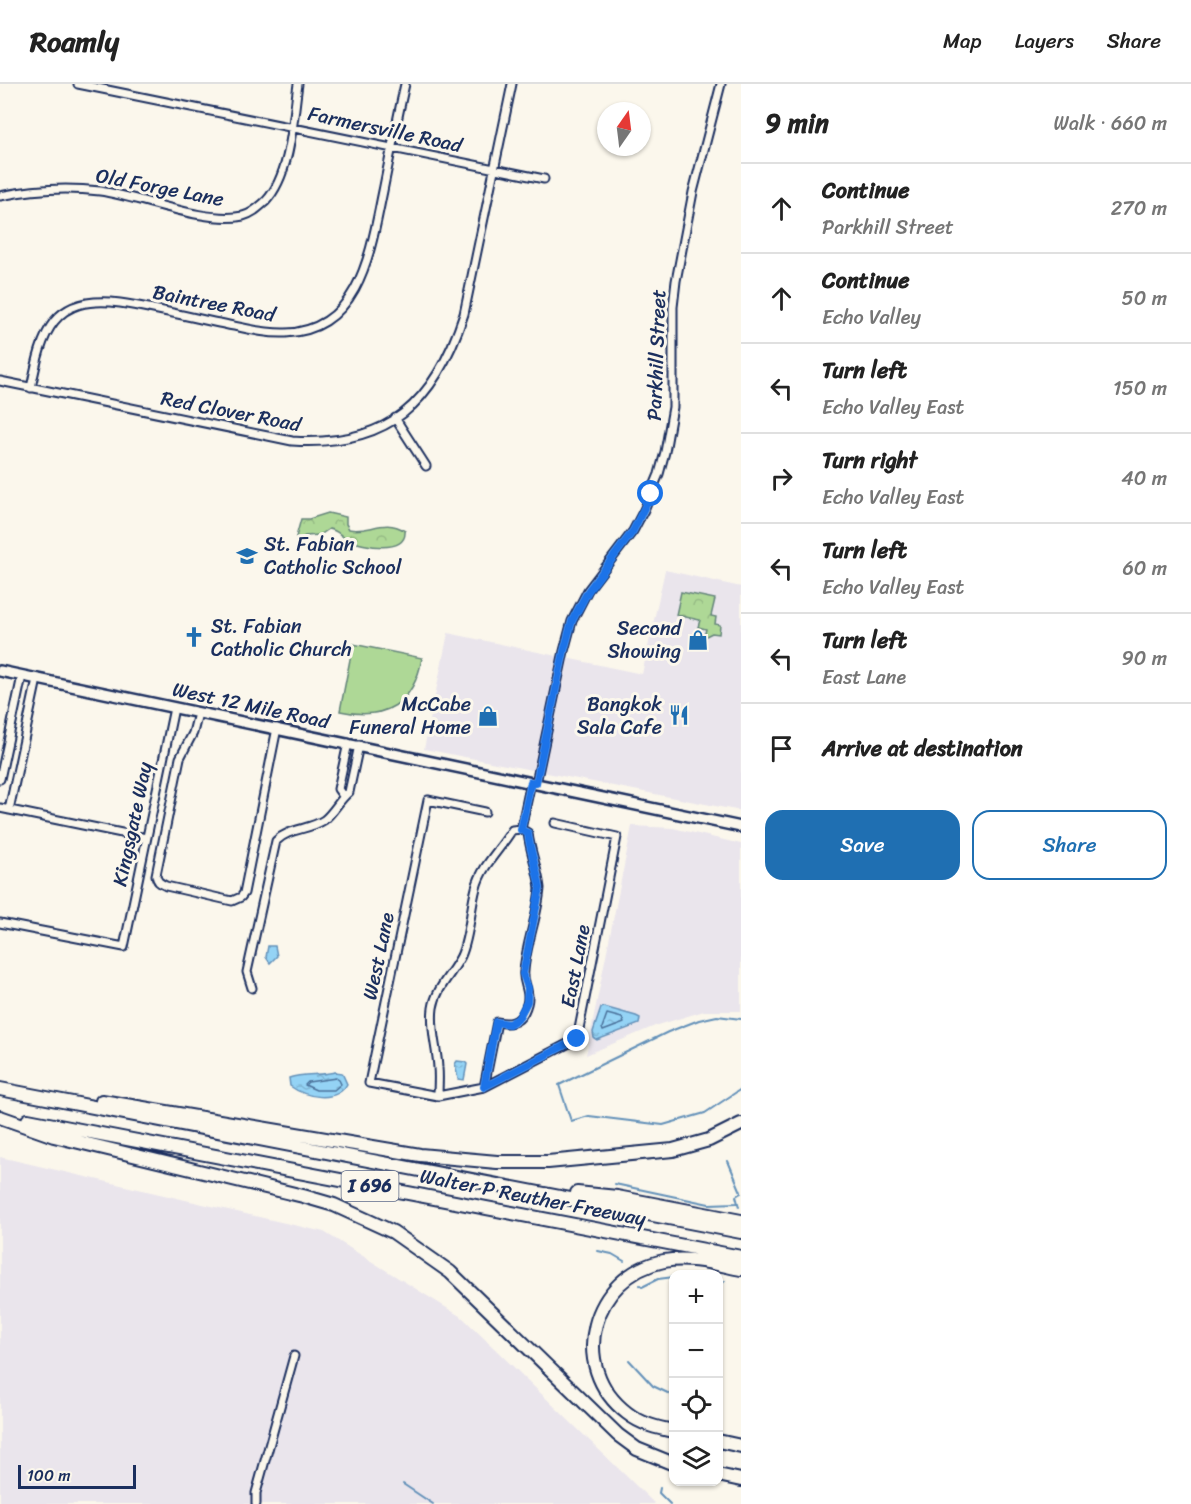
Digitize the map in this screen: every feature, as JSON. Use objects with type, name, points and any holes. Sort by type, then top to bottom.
[{"type":"highway","points":[[0,1089],[140,1106],[420,1155],[498,1162],[548,1162],[673,1150],[709,1140],[741,1124]]},
{"type":"highway","name":"Walter P Reuther Freeway","points":[[0,1089],[741,1232]]},
{"type":"highway","points":[[0,1116],[54,1136],[334,1205],[393,1232],[450,1272],[618,1435],[637,1449],[669,1462]]},
{"type":"highway","name":"Walter P Reuther Freeway","points":[[0,1116],[741,1257]]},
{"type":"highway","points":[[499,1185],[617,1197],[741,1221]]},
{"type":"highway","points":[[669,1430],[651,1426],[628,1414],[606,1390],[594,1363],[592,1348],[594,1327],[599,1314],[609,1295],[619,1284],[630,1275],[650,1266],[674,1260],[688,1260],[741,1269]]},
{"type":"highway","points":[[723,1442],[741,1446]]},
{"type":"highway","points":[[723,1476],[741,1480]]},
{"type":"main road","name":"West 12 Mile Road","points":[[0,672],[277,728],[741,827]]},
{"type":"street","name":"Farmersville Road","points":[[78,84],[544,179]]},
{"type":"street","name":"Old Forge Lane","points":[[0,196],[32,190],[100,191],[201,214],[229,218],[245,215],[267,200],[283,172],[298,84]]},
{"type":"street","name":"Baintree Road","points":[[31,388],[38,352],[47,329],[67,310],[79,305],[105,301],[120,303],[243,328],[286,333],[316,326],[329,318],[355,291],[369,258],[405,84]]},
{"type":"street","name":"Red Clover Road","points":[[0,381],[292,441],[337,441],[355,436],[406,412],[436,379],[457,337],[464,314],[512,84]]},
{"type":"street","name":"Parkhill Street","points":[[521,830],[572,621],[588,591],[633,531],[659,474],[665,452],[673,407],[673,307],[676,281],[692,195],[721,84]]},
{"type":"street","points":[[395,418],[426,466]]},
{"type":"street","points":[[0,779],[22,676]]},
{"type":"street","points":[[9,810],[37,679]]},
{"type":"street","name":"Kingsgate Way","points":[[0,923],[123,947],[174,708]]},
{"type":"street","points":[[198,713],[193,733],[180,758],[156,874],[160,883],[166,886],[232,901],[244,893],[277,728]]},
{"type":"street","points":[[343,796],[338,789],[348,743]]},
{"type":"street","points":[[252,988],[247,972],[276,841],[286,834],[322,821],[329,815],[343,796],[349,792],[359,746]]},
{"type":"street","name":"West Lane","points":[[462,1092],[438,1096],[369,1083],[428,801],[485,812]]},
{"type":"street","points":[[0,808],[146,838]]},
{"type":"street","name":"East Lane","points":[[462,1092],[484,1087],[577,1039],[617,837],[555,823]]},
{"type":"street","points":[[438,1096],[438,1067],[432,1029],[435,1000],[462,953],[480,875],[512,830],[521,830],[528,833],[540,888],[523,974],[528,988],[527,1002],[518,1019],[509,1024],[496,1022],[484,1087]]},
{"type":"street","points":[[256,1504],[256,1493],[294,1356]]},
{"type":"shaded area","points":[[665,570],[741,587],[741,811],[424,749],[448,633],[642,674]]},
{"type":"shaded area","points":[[632,826],[673,828],[741,844],[741,1011],[704,1011],[655,1026],[586,1055]]},
{"type":"shaded area","points":[[0,1157],[324,1232],[463,1318],[655,1504],[0,1504]]},
{"type":"green space","points":[[328,513],[346,517],[349,529],[390,525],[397,527],[405,531],[404,539],[392,546],[373,546],[346,539],[336,531],[329,529],[320,535],[305,536],[300,539],[296,537],[301,519]]},
{"type":"green space","points":[[681,592],[715,599],[711,616],[716,617],[715,624],[720,625],[719,634],[712,633],[704,637],[706,629],[698,627],[700,620],[676,615]]},
{"type":"green space","points":[[353,644],[422,658],[412,687],[395,706],[371,713],[340,711]]},
{"type":"water","points":[[268,946],[275,946],[277,956],[270,963],[266,957]]},
{"type":"water","points":[[601,1008],[636,1016],[640,1018],[639,1024],[597,1040],[593,1032]]},
{"type":"water","points":[[457,1061],[467,1064],[464,1080],[458,1079],[455,1064]]},
{"type":"water","points":[[342,1073],[347,1084],[336,1094],[320,1097],[290,1086],[289,1078]]},
{"type":"waterway","points":[[741,1019],[717,1016],[699,1020],[668,1032],[559,1085],[571,1121],[589,1116],[663,1125],[705,1113],[741,1089]]},
{"type":"waterway","points":[[728,1161],[741,1192]]},
{"type":"waterway","points":[[615,1184],[709,1204],[737,1203]]},
{"type":"waterway","points":[[739,1207],[736,1196],[741,1193]]},
{"type":"waterway","points":[[598,1251],[612,1254],[624,1261]]},
{"type":"waterway","points":[[640,1285],[642,1287],[658,1279],[669,1278]]},
{"type":"waterway","points":[[629,1360],[653,1386],[669,1394]]},
{"type":"waterway","points":[[403,1484],[433,1504]]},
{"type":"waterway","points":[[660,1488],[659,1493],[670,1504]]},
{"type":"place","name":"St. Fabian Catholic School","points":[[247,556]]},
{"type":"place","name":"St. Fabian Catholic Church","points":[[194,637]]},
{"type":"place","name":"Second Showing","points":[[698,640]]},
{"type":"place","name":"Bangkok Sala Cafe","points":[[679,715]]},
{"type":"place","name":"McCabe Funeral Home","points":[[488,716]]},
{"type":"route","points":[[577,1039],[484,1087],[496,1022],[509,1024],[518,1019],[527,1002],[528,988],[523,974],[540,888],[528,833],[521,830],[531,782],[536,783],[572,621],[602,570],[633,531],[651,494]]}]
